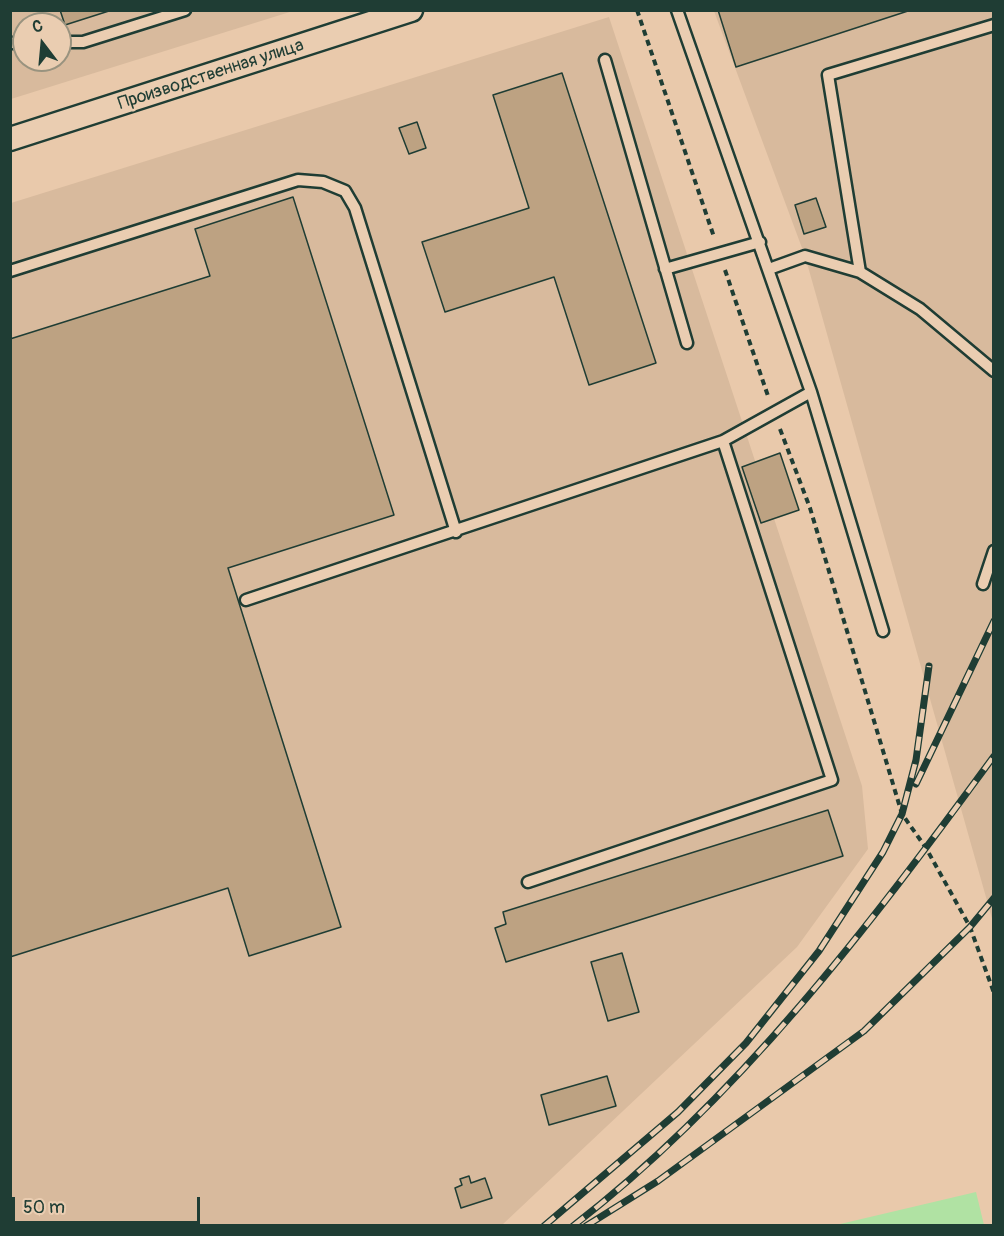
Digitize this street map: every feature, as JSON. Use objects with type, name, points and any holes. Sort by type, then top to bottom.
[{"type":"street","name":"Производственная улица","points":[[10,139],[411,10]]},
{"type":"lane","points":[[72,42],[83,42],[185,10]]},
{"type":"lane","points":[[677,10],[770,269],[811,392],[883,631]]},
{"type":"lane","points":[[860,272],[828,75],[993,25]]},
{"type":"lane","points":[[605,60],[687,343]]},
{"type":"lane","points":[[10,271],[298,180],[323,182],[345,191],[355,208],[456,532]]},
{"type":"lane","points":[[665,269],[760,242]]},
{"type":"lane","points":[[770,269],[805,255],[860,272],[920,309],[993,371]]},
{"type":"lane","points":[[246,600],[456,532],[723,441],[811,392]]},
{"type":"lane","points":[[528,882],[832,780],[723,441]]},
{"type":"lane","points":[[982,584],[993,551]]},
{"type":"path","points":[[637,10],[774,413],[810,508],[902,814],[926,848],[970,927],[993,993]]},
{"type":"shaded area","points":[[11,11],[293,11],[11,99]]},
{"type":"shaded area","points":[[714,11],[993,11],[993,922],[805,256]]},
{"type":"shaded area","points":[[609,17],[862,786],[868,849],[797,947],[502,1225],[11,1226],[11,203]]},
{"type":"green space","points":[[976,1192],[984,1225],[836,1225]]},
{"type":"building","points":[[60,10],[112,10],[72,23],[72,12],[61,12]]},
{"type":"building","points":[[718,10],[911,10],[736,67]]},
{"type":"building","points":[[562,73],[656,363],[589,385],[554,277],[445,312],[422,242],[529,208],[493,95]]},
{"type":"building","points":[[417,122],[426,148],[409,154],[399,128]]},
{"type":"building","points":[[293,197],[394,515],[228,568],[341,927],[249,956],[228,888],[10,957],[10,339],[210,276],[195,229]]},
{"type":"building","points":[[816,198],[826,227],[804,234],[795,205]]},
{"type":"building","points":[[780,453],[799,510],[761,523],[742,467]]},
{"type":"building","points":[[828,810],[843,856],[506,962],[495,928],[506,924],[503,912]]},
{"type":"building","points":[[622,953],[639,1012],[608,1021],[591,962]]},
{"type":"building","points":[[607,1076],[616,1106],[549,1125],[541,1095]]},
{"type":"building","points":[[469,1176],[471,1183],[485,1178],[492,1198],[461,1208],[455,1188],[462,1185],[460,1179]]},
{"type":"railway","points":[[916,784],[994,621]]},
{"type":"railway","points":[[544,1226],[678,1112],[746,1043],[819,951],[883,852],[902,814],[916,760],[929,666]]},
{"type":"railway","points":[[573,1226],[634,1176],[692,1122],[800,1006],[899,883],[994,756]]},
{"type":"railway","points":[[586,1226],[658,1181],[864,1031],[970,927],[994,898]]}]
